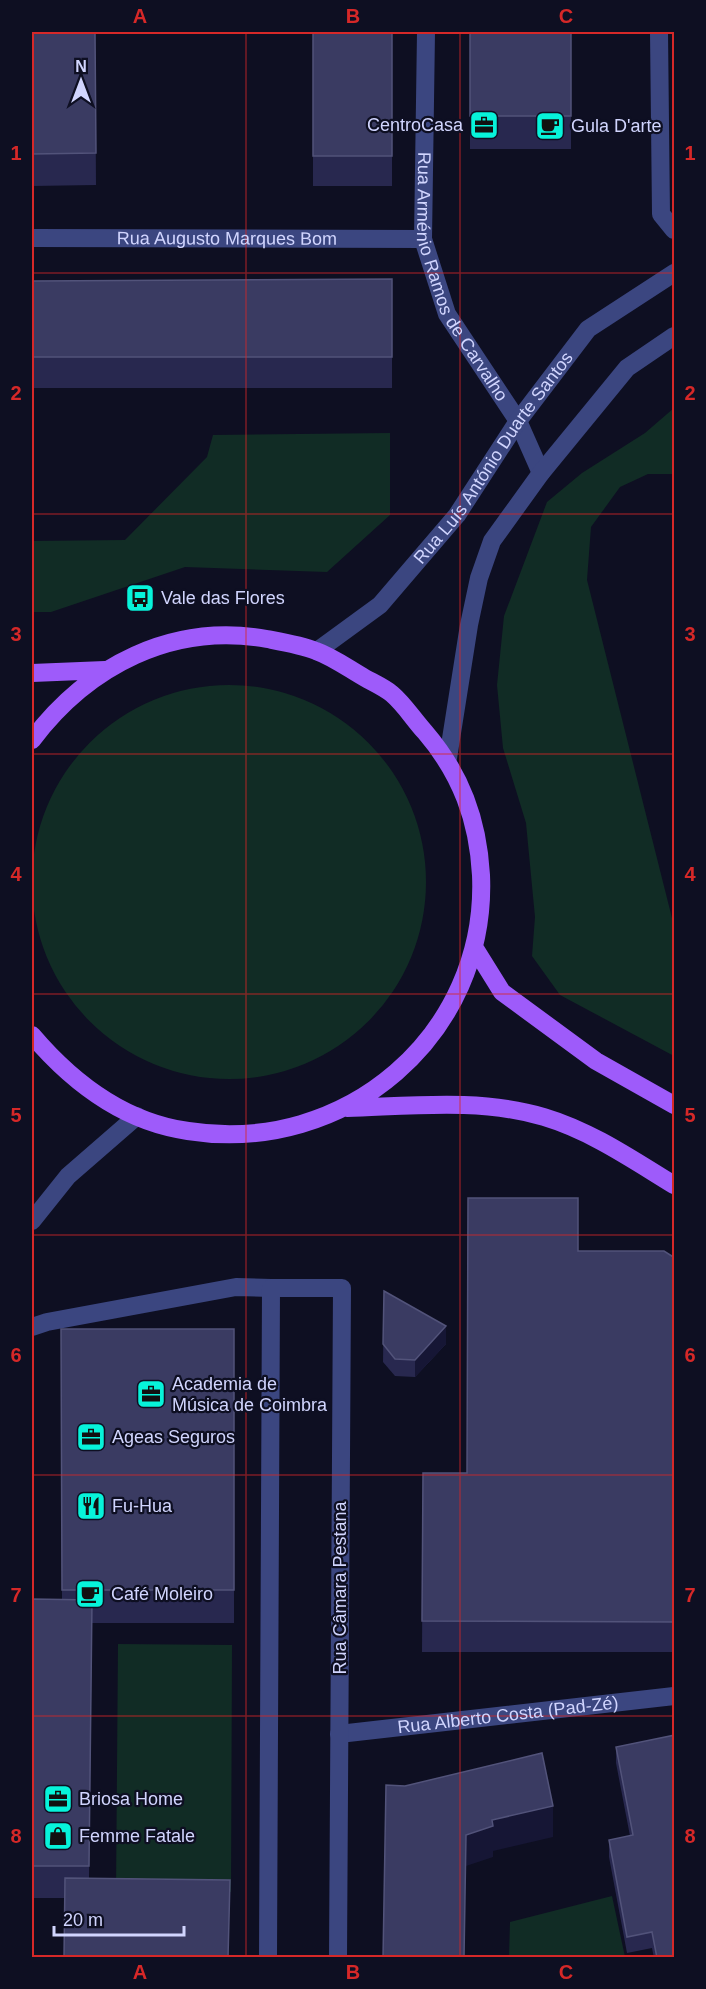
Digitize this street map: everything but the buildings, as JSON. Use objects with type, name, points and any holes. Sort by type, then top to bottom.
[{"type":"main road","points":[[32,740],[54,710],[105,670],[154,646],[208,636],[264,638],[317,651],[392,694],[448,758],[468,803],[480,851],[482,899],[474,947],[456,998],[428,1042],[390,1080],[345,1108],[293,1128],[238,1135],[187,1131],[136,1116],[95,1095],[58,1066],[32,1035]]},
{"type":"main road","points":[[32,673],[105,670]]},
{"type":"main road","points":[[474,947],[502,993],[596,1061],[675,1105]]},
{"type":"main road","points":[[345,1108],[449,1104],[499,1108],[543,1117],[584,1133],[675,1185]]},
{"type":"street","name":"Rua Arménio Ramos de Carvalho","points":[[426,32],[423,239],[447,314],[518,421],[541,473]]},
{"type":"street","points":[[659,32],[661,214],[675,230]]},
{"type":"street","name":"Rua Augusto Marques Bom","points":[[32,238],[423,239]]},
{"type":"street","name":"Rua Luís António Duarte Santos","points":[[317,651],[380,605],[457,515],[518,421],[588,329],[675,273]]},
{"type":"street","points":[[448,758],[479,578],[492,541],[541,473],[627,368],[675,336]]},
{"type":"street","points":[[32,1221],[68,1176],[136,1116]]},
{"type":"street","name":"Rua Câmara Pestana","points":[[32,1327],[47,1322],[236,1287],[342,1288],[338,1958]]},
{"type":"street","points":[[268,1958],[271,1288]]},
{"type":"street","name":"Rua Alberto Costa (Pad-Zé)","points":[[339,1734],[675,1696]]},
{"type":"green space","points":[[674,408],[674,474],[648,474],[620,487],[591,527],[587,580],[674,926],[674,1056],[560,995],[532,956],[535,917],[526,823],[503,748],[497,685],[504,616],[547,502],[582,473],[645,433]]},
{"type":"green space","points":[[390,433],[390,515],[327,572],[185,567],[51,612],[32,612],[32,541],[125,540],[207,457],[213,435]]},
{"type":"green space","points":[[229,685],[267,689],[304,700],[338,718],[368,743],[393,773],[411,807],[422,844],[426,882],[422,920],[411,957],[393,991],[368,1021],[338,1046],[304,1064],[267,1075],[229,1079],[191,1075],[154,1064],[120,1046],[90,1021],[65,991],[47,957],[36,920],[32,882],[36,844],[47,807],[65,773],[90,743],[120,718],[154,700],[191,689]]},
{"type":"green space","points":[[118,1644],[232,1645],[231,1892],[116,1892]]},
{"type":"green space","points":[[612,1896],[625,1957],[509,1957],[510,1922]]},
{"type":"place","name":"CentroCasa","points":[[484,125]]},
{"type":"place","name":"Gula D'arte","points":[[550,126]]},
{"type":"place","name":"Vale das Flores","points":[[140,598]]},
{"type":"place","name":"Academia de Música de Coimbra","points":[[151,1394]]},
{"type":"place","name":"Ageas Seguros","points":[[91,1437]]},
{"type":"place","name":"Fu-Hua","points":[[91,1506]]},
{"type":"place","name":"Café Moleiro","points":[[90,1594]]},
{"type":"place","name":"Briosa Home","points":[[58,1799]]},
{"type":"place","name":"Femme Fatale","points":[[58,1836]]}]
